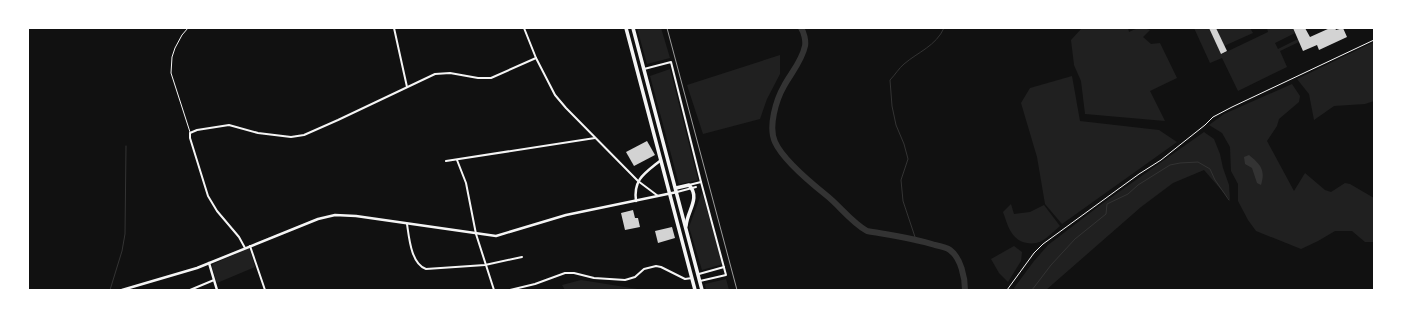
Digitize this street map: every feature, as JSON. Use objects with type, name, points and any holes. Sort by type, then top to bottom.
[{"type":"highway","points":[[626,28],[695,290]]},
{"type":"highway","points":[[633,28],[677,190],[702,290]]},
{"type":"highway","points":[[677,190],[693,188],[694,197],[687,219],[686,229]]},
{"type":"street","points":[[394,28],[407,87]]},
{"type":"street","points":[[524,28],[536,58],[555,95],[638,181],[658,196]]},
{"type":"street","points":[[245,248],[239,237],[217,211],[208,196],[190,138],[190,133],[197,130],[229,125],[258,133],[291,137],[304,135],[435,74],[450,73],[478,78],[491,78],[536,58]]},
{"type":"street","points":[[644,69],[671,62],[726,275],[700,281]]},
{"type":"street","points":[[446,161],[595,138]]},
{"type":"street","points":[[636,201],[635,191],[638,181],[661,159]]},
{"type":"street","points":[[457,160],[466,183],[476,234],[494,290]]},
{"type":"street","points":[[693,188],[701,182]]},
{"type":"street","points":[[693,188],[701,182]]},
{"type":"street","points":[[122,290],[175,275],[209,263],[318,218],[335,215],[356,216],[496,236],[566,216],[658,196],[677,190]]},
{"type":"street","points":[[407,224],[413,252],[421,267],[426,269],[485,265],[522,257]]},
{"type":"street","points":[[250,246],[265,290]]},
{"type":"street","points":[[209,263],[217,290]]},
{"type":"street","points":[[510,290],[535,284],[565,273],[574,273],[594,278],[625,280],[635,276],[644,269],[656,266],[685,279],[692,278]]},
{"type":"street","points":[[698,274],[724,267]]},
{"type":"street","points":[[190,290],[214,280]]},
{"type":"lane","points":[[188,28],[182,34],[175,48],[172,58],[171,73],[190,133]]},
{"type":"path","points":[[1007,290],[1034,253],[1043,244],[1133,178],[1161,160],[1214,117],[1232,106],[1374,40]]},
{"type":"shaded area","points":[[637,28],[661,28],[670,58],[647,64]]},
{"type":"shaded area","points":[[1082,28],[1128,28],[1129,32],[1139,28],[1150,30],[1143,37],[1151,44],[1160,43],[1177,78],[1150,91],[1165,121],[1085,114],[1081,81],[1074,65],[1071,40]]},
{"type":"shaded area","points":[[1194,28],[1209,28],[1222,54],[1268,32],[1267,28],[1293,28],[1295,33],[1275,43],[1278,49],[1298,39],[1299,42],[1280,51],[1287,67],[1238,91],[1222,58],[1210,63]]},
{"type":"shaded area","points":[[1250,28],[1253,33],[1224,46],[1216,29]]},
{"type":"shaded area","points":[[1374,42],[1374,101],[1365,104],[1334,106],[1314,120],[1309,94],[1297,79]]},
{"type":"shaded area","points":[[780,55],[780,74],[767,99],[760,119],[703,134],[687,85]]},
{"type":"shaded area","points":[[670,69],[698,180],[679,184],[650,76]]},
{"type":"shaded area","points":[[1072,76],[1080,121],[1159,130],[1177,142],[1062,224],[1045,204],[1037,157],[1021,103],[1030,88]]},
{"type":"shaded area","points":[[1292,84],[1300,96],[1299,102],[1279,119],[1277,126],[1267,141],[1294,191],[1305,173],[1325,190],[1331,192],[1345,183],[1350,184],[1374,198],[1374,242],[1365,242],[1352,231],[1335,231],[1301,249],[1256,231],[1248,220],[1238,201],[1238,184],[1231,171],[1230,147],[1222,133],[1209,125],[1224,114]]},
{"type":"shaded area","points":[[1204,132],[1214,139],[1220,154],[1229,185],[1230,200],[1204,170],[1173,183],[1141,207],[1046,290],[1015,290],[1014,288],[1048,245],[1099,206]]},
{"type":"shaded area","points":[[1249,155],[1259,164],[1261,168],[1263,175],[1261,185],[1257,183],[1252,168],[1245,164],[1244,157]]},
{"type":"shaded area","points":[[702,192],[723,264],[702,270],[689,227]]},
{"type":"shaded area","points":[[1011,204],[1014,214],[1030,212],[1044,205],[1060,226],[1040,242],[1027,243],[1017,239],[1011,232],[1003,212]]},
{"type":"shaded area","points":[[1014,246],[1022,252],[1021,261],[1008,282],[999,273],[991,259]]},
{"type":"shaded area","points":[[249,248],[255,267],[217,283],[212,267],[213,264]]},
{"type":"shaded area","points":[[726,279],[729,290],[706,290],[705,284]]},
{"type":"shaded area","points":[[581,280],[644,290],[565,290],[562,285]]},
{"type":"building","points":[[1209,28],[1216,28],[1227,51],[1221,54]]},
{"type":"building","points":[[1293,28],[1305,28],[1310,37],[1330,28],[1335,28],[1336,30],[1343,28],[1347,37],[1319,50],[1317,45],[1303,51]]},
{"type":"building","points":[[647,141],[655,155],[634,166],[626,152]]},
{"type":"building","points":[[633,210],[635,218],[638,218],[640,227],[625,230],[621,213]]},
{"type":"building","points":[[672,227],[675,238],[658,243],[655,231]]},
{"type":"waterway","points":[[801,28],[805,39],[804,51],[781,92],[774,114],[772,129],[775,142],[779,149],[798,171],[867,231],[918,240],[950,250],[960,263],[965,290]]},
{"type":"waterway","points":[[916,240],[903,201],[901,180],[908,159],[904,144],[896,125],[892,106],[890,80],[900,67],[932,44],[944,28]]},
{"type":"waterway","points":[[110,290],[122,251],[125,234],[126,146]]},
{"type":"waterway","points":[[1032,290],[1051,265],[1075,239],[1106,214],[1107,204],[1128,194],[1138,185],[1170,165],[1198,162],[1210,169],[1215,180],[1229,200]]},
{"type":"railway","points":[[667,28],[737,290]]}]
